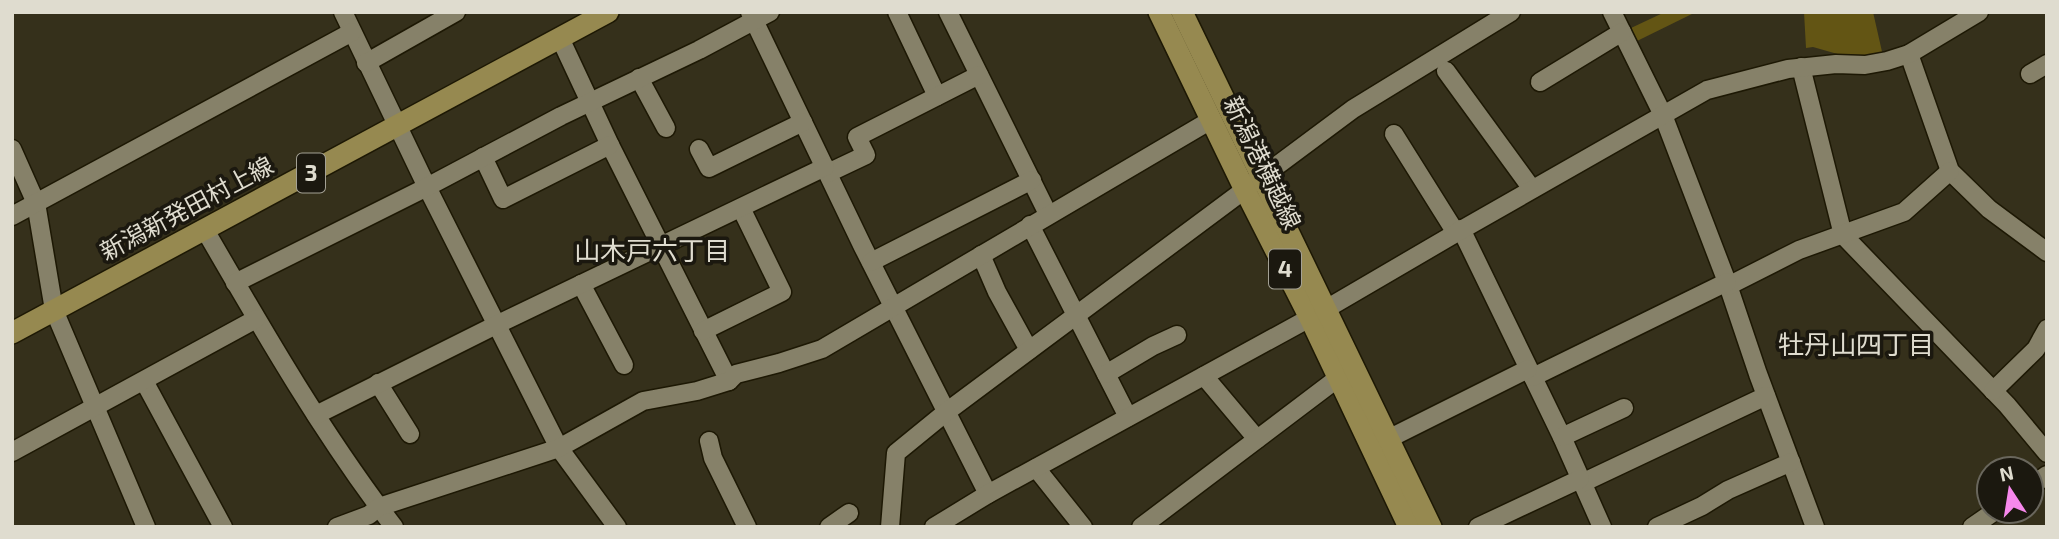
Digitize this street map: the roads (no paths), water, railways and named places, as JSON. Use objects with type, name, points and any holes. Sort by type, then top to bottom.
[{"type":"main road","name":"新潟新発田村上線","points":[[12,333],[608,12]]},
{"type":"main road","name":"新潟港横越線","points":[[1159,12],[1211,120],[1254,184]]},
{"type":"main road","name":"新潟港横越線","points":[[1182,12],[1254,184],[1380,443],[1409,527]]},
{"type":"main road","name":"新潟港横越線","points":[[1318,313],[1338,377],[1431,527]]},
{"type":"street","points":[[343,12],[427,187],[559,448],[617,527]]},
{"type":"street","points":[[366,63],[456,12]]},
{"type":"street","points":[[236,283],[639,78],[752,16],[770,12]]},
{"type":"street","points":[[897,12],[937,96]]},
{"type":"street","points":[[948,12],[1048,214]]},
{"type":"street","points":[[890,527],[896,453],[945,413],[1353,109],[1511,12]]},
{"type":"street","points":[[1612,12],[1663,115],[1728,284],[1815,527]]},
{"type":"street","points":[[934,527],[988,494],[1318,313],[1707,90],[1801,67],[1865,65],[1887,61],[1909,54],[1976,13]]},
{"type":"street","points":[[752,16],[945,413],[988,494]]},
{"type":"street","points":[[12,216],[352,32]]},
{"type":"street","points":[[1541,82],[1622,32]]},
{"type":"street","points":[[560,38],[610,145],[729,381]]},
{"type":"street","points":[[1909,54],[1950,171],[1989,209],[2047,252]]},
{"type":"street","points":[[2030,74],[2047,64]]},
{"type":"street","points":[[1801,67],[1843,235],[1993,391],[2047,453]]},
{"type":"street","points":[[1446,71],[1532,189]]},
{"type":"street","points":[[316,415],[660,246],[826,170],[866,155],[857,137],[979,75]]},
{"type":"street","points":[[639,78],[666,128]]},
{"type":"street","points":[[337,527],[369,515],[379,508],[559,448],[643,401],[697,391],[729,381],[736,374],[822,349],[1211,120]]},
{"type":"street","points":[[699,149],[709,168],[803,122]]},
{"type":"street","points":[[1394,134],[1458,231],[1531,373],[1602,527]]},
{"type":"street","points":[[483,157],[503,199],[610,145]]},
{"type":"street","points":[[12,149],[36,203],[54,310],[146,527]]},
{"type":"street","points":[[1380,443],[1799,250],[1904,212],[1950,171]]},
{"type":"street","points":[[871,262],[1032,180]]},
{"type":"street","points":[[703,331],[782,292],[741,208]]},
{"type":"street","points":[[1030,225],[1128,417]]},
{"type":"street","points":[[205,230],[256,319],[339,452],[394,527]]},
{"type":"street","points":[[981,255],[997,292],[1029,350]]},
{"type":"street","points":[[581,284],[624,365]]},
{"type":"street","points":[[12,452],[256,319]]},
{"type":"street","points":[[1993,391],[2036,349],[2047,329]]},
{"type":"street","points":[[1106,374],[1177,335]]},
{"type":"street","points":[[1204,376],[1257,439]]},
{"type":"street","points":[[1141,527],[1338,377]]},
{"type":"street","points":[[144,381],[223,527]]},
{"type":"street","points":[[378,383],[410,433]]},
{"type":"street","points":[[1478,527],[1766,396]]},
{"type":"street","points":[[1562,437],[1624,408]]},
{"type":"street","points":[[709,441],[713,458],[747,527]]},
{"type":"street","points":[[1657,527],[1702,506],[1728,490],[1791,462]]},
{"type":"street","points":[[1036,468],[1083,527]]},
{"type":"street","points":[[829,527],[849,513]]},
{"type":"district","name":"山木戸六丁目","points":[[652,251]]},
{"type":"district","name":"牡丹山四丁目","points":[[1856,345]]}]
